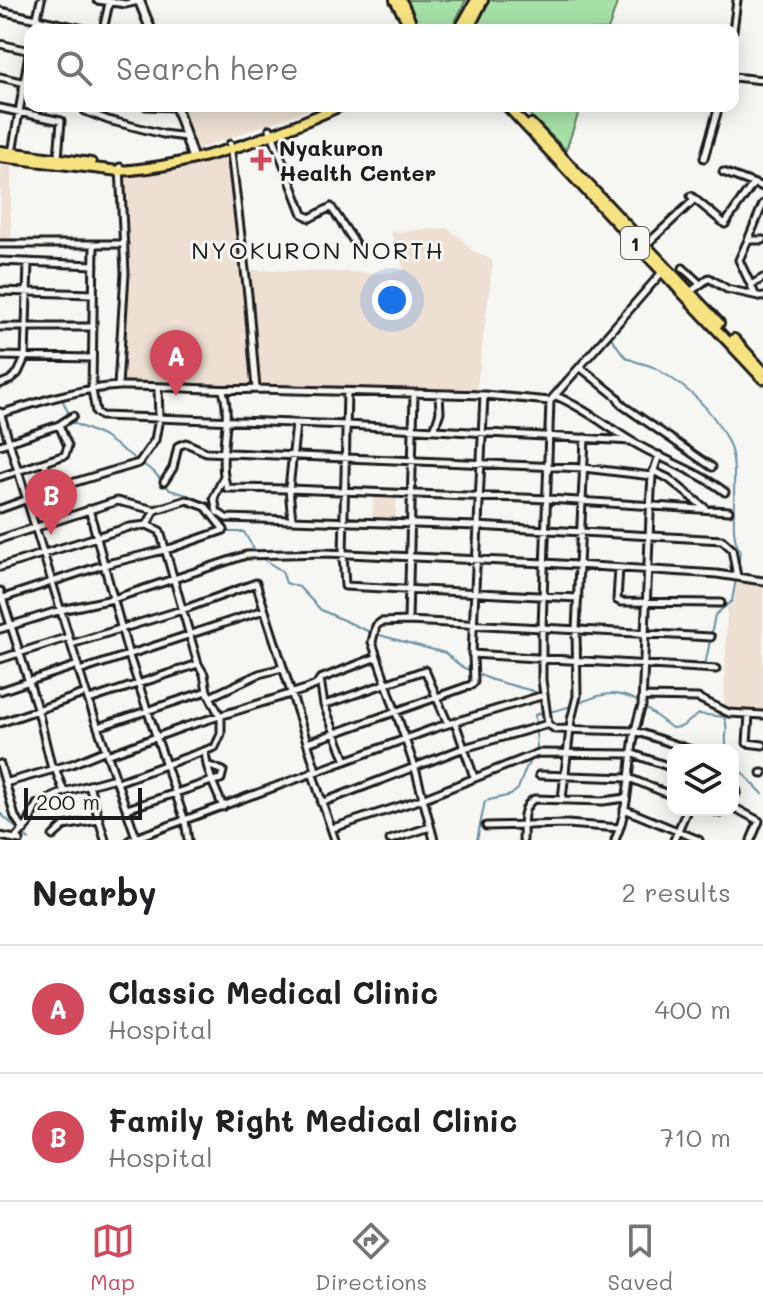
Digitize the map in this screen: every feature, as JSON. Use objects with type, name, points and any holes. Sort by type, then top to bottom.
[{"type":"main road","points":[[395,0],[411,24]]},
{"type":"main road","points":[[401,0],[412,24]]},
{"type":"main road","points":[[462,24],[476,0]]},
{"type":"main road","points":[[471,24],[483,0]]},
{"type":"main road","points":[[283,127],[314,112]]},
{"type":"main road","points":[[0,154],[119,169],[192,157],[324,112]]},
{"type":"main road","name":"1","points":[[513,112],[763,379]]},
{"type":"main road","name":"1","points":[[520,112],[646,245],[664,271],[690,292],[763,371]]},
{"type":"street","points":[[35,24],[41,0]]},
{"type":"street","points":[[97,0],[126,4],[139,0],[149,24]]},
{"type":"street","points":[[734,24],[737,0]]},
{"type":"street","points":[[104,24],[109,3]]},
{"type":"street","points":[[0,11],[57,24]]},
{"type":"street","points":[[0,44],[24,49]]},
{"type":"street","points":[[0,77],[24,83]]},
{"type":"street","points":[[739,78],[763,80]]},
{"type":"street","points":[[12,155],[24,91]]},
{"type":"street","points":[[0,108],[61,121],[58,162]]},
{"type":"street","points":[[88,112],[163,134],[186,137]]},
{"type":"street","points":[[178,112],[192,157]]},
{"type":"street","points":[[704,158],[717,112]]},
{"type":"street","points":[[271,131],[303,214],[310,218],[331,207],[355,243]]},
{"type":"street","points":[[231,146],[256,389]]},
{"type":"street","points":[[118,386],[122,349],[124,244],[119,169]]},
{"type":"street","points":[[723,172],[763,187]]},
{"type":"street","points":[[646,245],[693,198],[725,224],[753,184]]},
{"type":"street","points":[[756,295],[739,260],[763,204]]},
{"type":"street","points":[[748,240],[763,240]]},
{"type":"street","points":[[0,244],[124,244]]},
{"type":"street","points":[[94,244],[92,390],[98,414],[631,441]]},
{"type":"street","points":[[0,261],[94,265]]},
{"type":"street","points":[[0,384],[18,373],[25,358],[28,262]]},
{"type":"street","points":[[683,268],[699,283]]},
{"type":"street","points":[[544,695],[314,771],[135,839],[86,693],[46,554],[0,413],[118,386],[223,391],[256,389],[484,395],[550,401],[664,271]]},
{"type":"street","points":[[690,292],[709,278],[727,289],[763,297]]},
{"type":"street","points":[[751,285],[763,278]]},
{"type":"street","points":[[0,291],[92,294]]},
{"type":"street","points":[[0,327],[92,327]]},
{"type":"street","points":[[0,356],[92,358]]},
{"type":"street","points":[[580,367],[622,405],[712,467]]},
{"type":"street","points":[[0,509],[45,491],[139,463],[155,440],[159,418],[158,388]]},
{"type":"street","points":[[223,391],[224,476],[225,486],[229,489],[345,490],[729,511]]},
{"type":"street","points":[[347,392],[345,586],[578,598]]},
{"type":"street","points":[[408,621],[414,394]]},
{"type":"street","points":[[434,430],[440,412],[439,394]]},
{"type":"street","points":[[307,743],[436,699],[474,682],[471,648],[484,395]]},
{"type":"street","points":[[556,396],[603,421],[631,441],[695,472],[725,492]]},
{"type":"street","points":[[550,401],[542,628],[548,724],[553,728],[570,730],[635,731],[673,744]]},
{"type":"street","points":[[0,445],[59,425],[73,416]]},
{"type":"street","points":[[292,520],[289,489],[296,424]]},
{"type":"street","points":[[0,477],[59,458],[66,452],[64,433],[59,425]]},
{"type":"street","points":[[562,799],[577,696],[575,661],[585,438]]},
{"type":"street","points":[[164,482],[173,468],[178,446],[186,443],[206,452],[652,473],[668,478],[706,508]]},
{"type":"street","points":[[615,840],[624,809],[643,697],[652,473],[659,455]]},
{"type":"street","points":[[45,463],[50,484],[45,491]]},
{"type":"street","points":[[224,476],[214,498],[214,507],[221,517],[477,526],[722,540],[732,549],[738,577]]},
{"type":"street","points":[[0,539],[117,501],[155,510],[187,500],[206,507],[224,530],[1,598]]},
{"type":"street","points":[[89,509],[129,656],[176,792],[188,840]]},
{"type":"street","points":[[147,525],[155,510]]},
{"type":"street","points":[[0,567],[129,527],[147,525],[160,531],[198,664],[204,674],[208,694],[220,716],[221,737],[215,747],[205,752],[117,780],[64,792],[37,804],[16,839],[0,836]]},
{"type":"street","points":[[0,629],[61,610],[113,599],[246,555],[343,554],[545,563],[717,574],[763,581]]},
{"type":"street","points":[[619,568],[617,600],[625,603],[721,603]]},
{"type":"street","points":[[0,659],[182,610],[256,583],[307,743],[321,803],[335,840]]},
{"type":"street","points":[[0,591],[54,769],[64,792]]},
{"type":"street","points":[[0,691],[129,656],[264,610]]},
{"type":"street","points":[[434,840],[415,768],[372,642],[376,626],[381,622],[711,637]]},
{"type":"street","points":[[473,655],[716,669]]},
{"type":"street","points":[[5,783],[291,694],[377,657]]},
{"type":"street","points":[[89,700],[198,664]]},
{"type":"street","points":[[98,727],[282,668]]},
{"type":"street","points":[[324,705],[426,670],[436,699],[452,723],[474,777]]},
{"type":"street","points":[[320,679],[324,705],[346,761]]},
{"type":"street","points":[[0,723],[86,693]]},
{"type":"street","points":[[643,697],[698,698],[724,711],[763,715]]},
{"type":"street","points":[[749,715],[747,743],[763,745]]},
{"type":"street","points":[[321,803],[464,748],[548,724]]},
{"type":"street","points":[[205,752],[223,807]]},
{"type":"street","points":[[333,828],[422,799],[538,753],[633,754],[667,766]]},
{"type":"street","points":[[0,764],[15,817],[24,830]]},
{"type":"street","points":[[127,809],[221,779],[223,773],[207,765]]},
{"type":"street","points":[[54,769],[66,769]]},
{"type":"street","points":[[539,775],[629,778],[667,794]]},
{"type":"street","points":[[89,785],[105,840]]},
{"type":"street","points":[[523,840],[524,810],[530,801],[539,797],[603,801],[626,798]]},
{"type":"street","points":[[624,809],[699,840]]},
{"type":"street","points":[[739,810],[759,821],[751,840]]},
{"type":"street","points":[[674,840],[684,816]]},
{"type":"street","points":[[53,836],[64,826],[98,820]]},
{"type":"street","points":[[486,826],[567,824],[619,828]]},
{"type":"street","points":[[390,840],[430,827]]},
{"type":"shaded area","points":[[180,112],[301,112],[193,151]]},
{"type":"shaded area","points":[[231,151],[254,386],[120,385],[127,280],[119,176],[159,172],[199,163]]},
{"type":"shaded area","points":[[1,163],[11,165],[11,241],[0,240]]},
{"type":"shaded area","points":[[447,228],[470,249],[493,261],[476,394],[258,387],[247,273],[250,270],[384,273],[404,270],[391,232]]},
{"type":"shaded area","points":[[374,495],[397,497],[395,523],[372,522]]},
{"type":"shaded area","points":[[737,580],[763,582],[763,714],[724,708],[727,608],[734,602]]},
{"type":"green space","points":[[406,0],[466,0],[454,24],[417,24]]},
{"type":"green space","points":[[484,0],[618,0],[610,24],[473,24]]},
{"type":"green space","points":[[527,112],[579,112],[566,150]]},
{"type":"waterway","points":[[611,338],[626,357],[655,368],[688,391],[707,409],[722,430],[732,454],[734,469],[734,531],[740,550],[738,569]]},
{"type":"waterway","points":[[62,399],[73,423],[103,436],[154,472],[170,490],[209,505],[228,532],[244,532],[258,556],[282,571],[286,583],[299,587],[321,610],[372,633],[445,653],[462,667],[539,695]]},
{"type":"waterway","points":[[705,666],[715,615],[732,601],[736,579]]},
{"type":"waterway","points":[[553,711],[605,694],[626,696],[639,702]]},
{"type":"waterway","points":[[644,707],[672,728],[681,727],[699,714],[724,717],[726,744]]},
{"type":"waterway","points":[[477,840],[485,801],[511,795],[518,789],[537,749],[535,715],[545,711]]},
{"type":"waterway","points":[[739,769],[763,794]]},
{"type":"waterway","points":[[0,813],[29,840]]},
{"type":"place","name":"Nyakuron Health Center","points":[[261,160]]},
{"type":"place","name":"Classic Medical Clinic","points":[[176,396]]},
{"type":"place","name":"Family Right Medical Clinic","points":[[51,535]]},
{"type":"district","name":"NYOKURON NORTH","points":[[318,249]]}]
